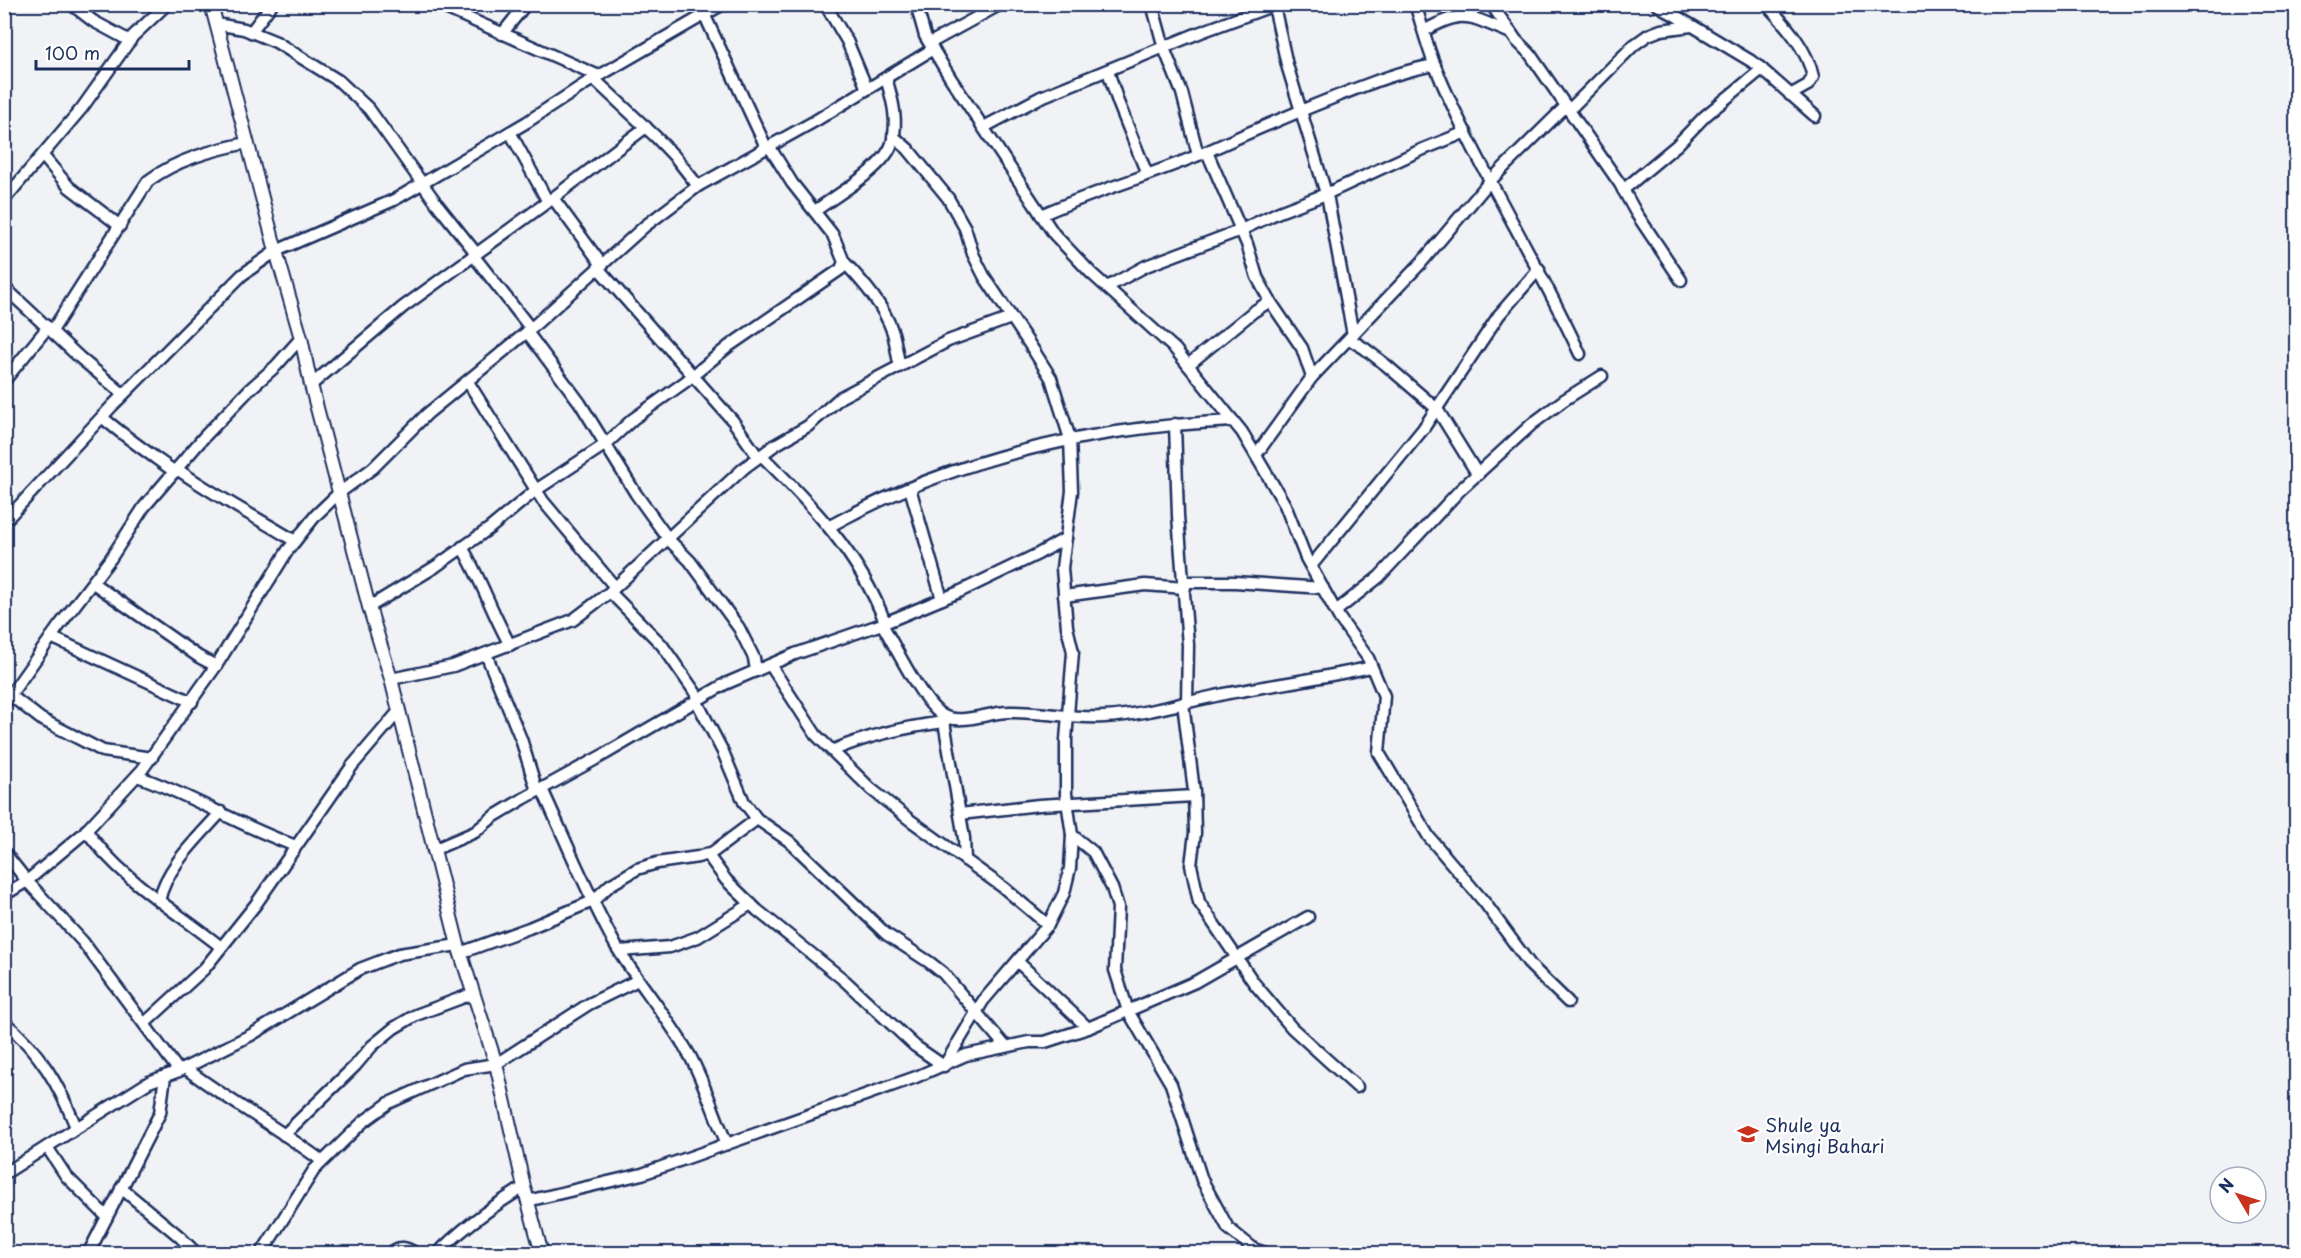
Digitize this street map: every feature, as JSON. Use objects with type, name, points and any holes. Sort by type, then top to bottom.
[{"type":"street","points":[[72,4],[93,21],[130,41]]},
{"type":"street","points":[[4,200],[82,108],[130,41],[167,4]]},
{"type":"street","points":[[211,4],[301,338],[311,386],[369,607],[391,679],[459,949],[495,1064],[527,1201],[542,1254]]},
{"type":"street","points":[[251,32],[272,4]]},
{"type":"street","points":[[436,4],[596,78],[676,158],[698,186]]},
{"type":"street","points":[[502,34],[526,4]]},
{"type":"street","points":[[695,4],[705,16],[767,147],[833,235],[844,262],[862,281],[888,321],[900,366]]},
{"type":"street","points":[[5,521],[123,394],[242,275],[276,251],[394,200],[723,4]]},
{"type":"street","points":[[825,4],[847,41],[867,89]]},
{"type":"street","points":[[916,4],[925,36],[1054,234],[1175,349],[1233,421],[1256,455],[1285,504],[1311,566],[1323,588],[1368,658],[1384,696],[1379,753],[1429,837],[1485,903],[1531,966],[1568,1002]]},
{"type":"street","points":[[4,895],[27,881],[86,830],[137,776],[192,702],[295,542],[316,515],[339,493],[373,468],[427,414],[529,330],[645,226],[698,186],[886,78],[931,46],[1001,4]]},
{"type":"street","points":[[1152,4],[1164,48],[1202,153],[1241,230],[1257,277],[1270,301],[1302,348],[1312,377]]},
{"type":"street","points":[[1415,4],[1435,65],[1466,132],[1539,269],[1580,354]]},
{"type":"street","points":[[1491,4],[1511,33],[1530,54],[1681,280]]},
{"type":"street","points":[[1656,4],[1722,42],[1762,69],[1815,116]]},
{"type":"street","points":[[1766,4],[1800,44],[1811,68],[1813,76],[1808,85],[1790,95]]},
{"type":"street","points":[[984,127],[1041,97],[1276,5],[1287,65],[1326,194],[1351,337],[1437,409],[1478,475]]},
{"type":"street","points":[[1424,31],[1441,21],[1468,15],[1511,33]]},
{"type":"street","points":[[216,24],[251,32],[276,42],[339,81],[369,109],[580,403],[636,494],[669,540],[690,561],[739,628],[754,658],[756,671]]},
{"type":"street","points":[[1256,455],[1312,377],[1421,264],[1490,180],[1634,45],[1648,35],[1661,30],[1691,26]]},
{"type":"street","points":[[1041,215],[1407,70],[1435,65]]},
{"type":"street","points":[[1623,190],[1677,145],[1705,116],[1762,69]]},
{"type":"street","points":[[1108,71],[1147,174]]},
{"type":"street","points":[[815,211],[887,154],[895,123],[892,98],[886,78]]},
{"type":"street","points":[[311,386],[403,307],[646,128]]},
{"type":"street","points":[[510,132],[550,200],[600,266],[733,421],[760,456],[798,490],[830,526],[864,576],[875,597],[884,623],[923,693],[943,719],[960,814],[965,860]]},
{"type":"street","points":[[1107,286],[1146,266],[1241,230],[1326,194],[1365,174],[1466,132]]},
{"type":"street","points":[[893,136],[908,149],[948,198],[965,228],[973,254],[984,276],[1050,378],[1071,439],[1072,492],[1062,568],[1067,627],[1072,652],[1067,716],[1068,803],[1072,835],[1070,868],[1064,893],[1048,925],[983,1001],[944,1066]]},
{"type":"street","points":[[4,381],[50,329],[148,181],[164,169],[214,150],[247,142]]},
{"type":"street","points":[[43,156],[69,187],[120,226]]},
{"type":"street","points":[[369,607],[462,547],[536,490],[606,444],[633,419],[772,316],[832,277],[841,269],[844,262]]},
{"type":"street","points":[[1311,566],[1423,429],[1498,315],[1539,269]]},
{"type":"street","points":[[4,287],[123,394]]},
{"type":"street","points":[[1188,365],[1270,301]]},
{"type":"street","points":[[391,679],[453,666],[573,620],[613,590],[760,456],[808,426],[841,397],[948,341],[1011,318]]},
{"type":"street","points":[[152,758],[104,751],[7,700],[111,558],[144,507],[204,437],[301,338]]},
{"type":"street","points":[[1336,611],[1379,577],[1460,490],[1532,424],[1602,376]]},
{"type":"street","points":[[468,382],[536,490],[613,590],[662,645],[698,699],[744,802],[757,819],[789,841],[886,934],[943,973],[1005,1046]]},
{"type":"street","points":[[102,417],[176,471],[295,542]]},
{"type":"street","points":[[830,526],[910,488],[988,460],[1071,439],[1175,424],[1233,421]]},
{"type":"street","points":[[1175,424],[1177,506],[1188,664],[1185,702],[1194,796],[1191,865],[1199,902],[1237,958],[1292,1028],[1357,1087]]},
{"type":"street","points":[[910,488],[942,598]]},
{"type":"street","points":[[433,850],[475,832],[493,817],[698,699],[795,654],[884,623],[959,592],[1066,538]]},
{"type":"street","points":[[462,547],[474,568],[494,617],[510,645]]},
{"type":"street","points":[[1064,596],[1145,585],[1235,582],[1323,588]]},
{"type":"street","points":[[93,583],[199,657],[216,666]]},
{"type":"street","points":[[51,637],[192,702]]},
{"type":"street","points":[[486,654],[540,790],[593,900],[638,980],[689,1054],[706,1089],[727,1144]]},
{"type":"street","points":[[771,666],[816,735],[834,750],[871,789],[1004,888],[1048,925]]},
{"type":"street","points":[[834,750],[858,740],[943,719],[973,718],[1007,712],[1067,716],[1117,716],[1371,667]]},
{"type":"street","points":[[145,1023],[182,992],[204,969],[256,904],[352,766],[399,711]]},
{"type":"street","points":[[137,776],[166,786],[266,835],[296,846]]},
{"type":"street","points":[[960,814],[1068,803],[1194,796]]},
{"type":"street","points":[[159,901],[161,889],[172,871],[221,812]]},
{"type":"street","points":[[4,1174],[149,1082],[182,1070],[251,1035],[360,969],[399,954],[459,949],[529,928],[593,900],[610,885],[637,869],[708,854],[757,819]]},
{"type":"street","points":[[86,830],[99,849],[159,901],[221,947]]},
{"type":"street","points":[[1072,835],[1093,852],[1112,888],[1118,907],[1115,970],[1128,1011],[1171,1084],[1203,1180],[1228,1228],[1254,1249],[1268,1254]]},
{"type":"street","points":[[4,852],[27,881],[83,942],[182,1070],[322,1161]]},
{"type":"street","points":[[708,854],[726,880],[751,904],[844,980],[915,1046],[944,1066]]},
{"type":"street","points":[[620,951],[670,947],[698,937],[751,904]]},
{"type":"street","points":[[527,1201],[642,1174],[944,1066],[966,1055],[1005,1046],[1045,1042],[1088,1028],[1195,982],[1308,917]]},
{"type":"street","points":[[1018,962],[1088,1028]]},
{"type":"street","points":[[261,1254],[298,1194],[322,1161],[363,1122],[389,1103],[464,1069],[495,1064],[590,1004],[638,980]]},
{"type":"street","points":[[284,1135],[355,1066],[372,1046],[394,1028],[425,1011],[472,994]]},
{"type":"street","points":[[4,1022],[51,1072],[76,1127]]},
{"type":"street","points":[[88,1254],[159,1113],[165,1076]]},
{"type":"street","points":[[47,1146],[66,1176],[106,1217]]},
{"type":"street","points":[[437,1254],[447,1242],[524,1187]]},
{"type":"street","points":[[121,1188],[151,1211],[197,1254]]},
{"type":"street","points":[[390,1254],[399,1247],[408,1248],[417,1254]]},
{"type":"place","name":"Shule ya Msingi Bahari","points":[[1748,1134]]}]
